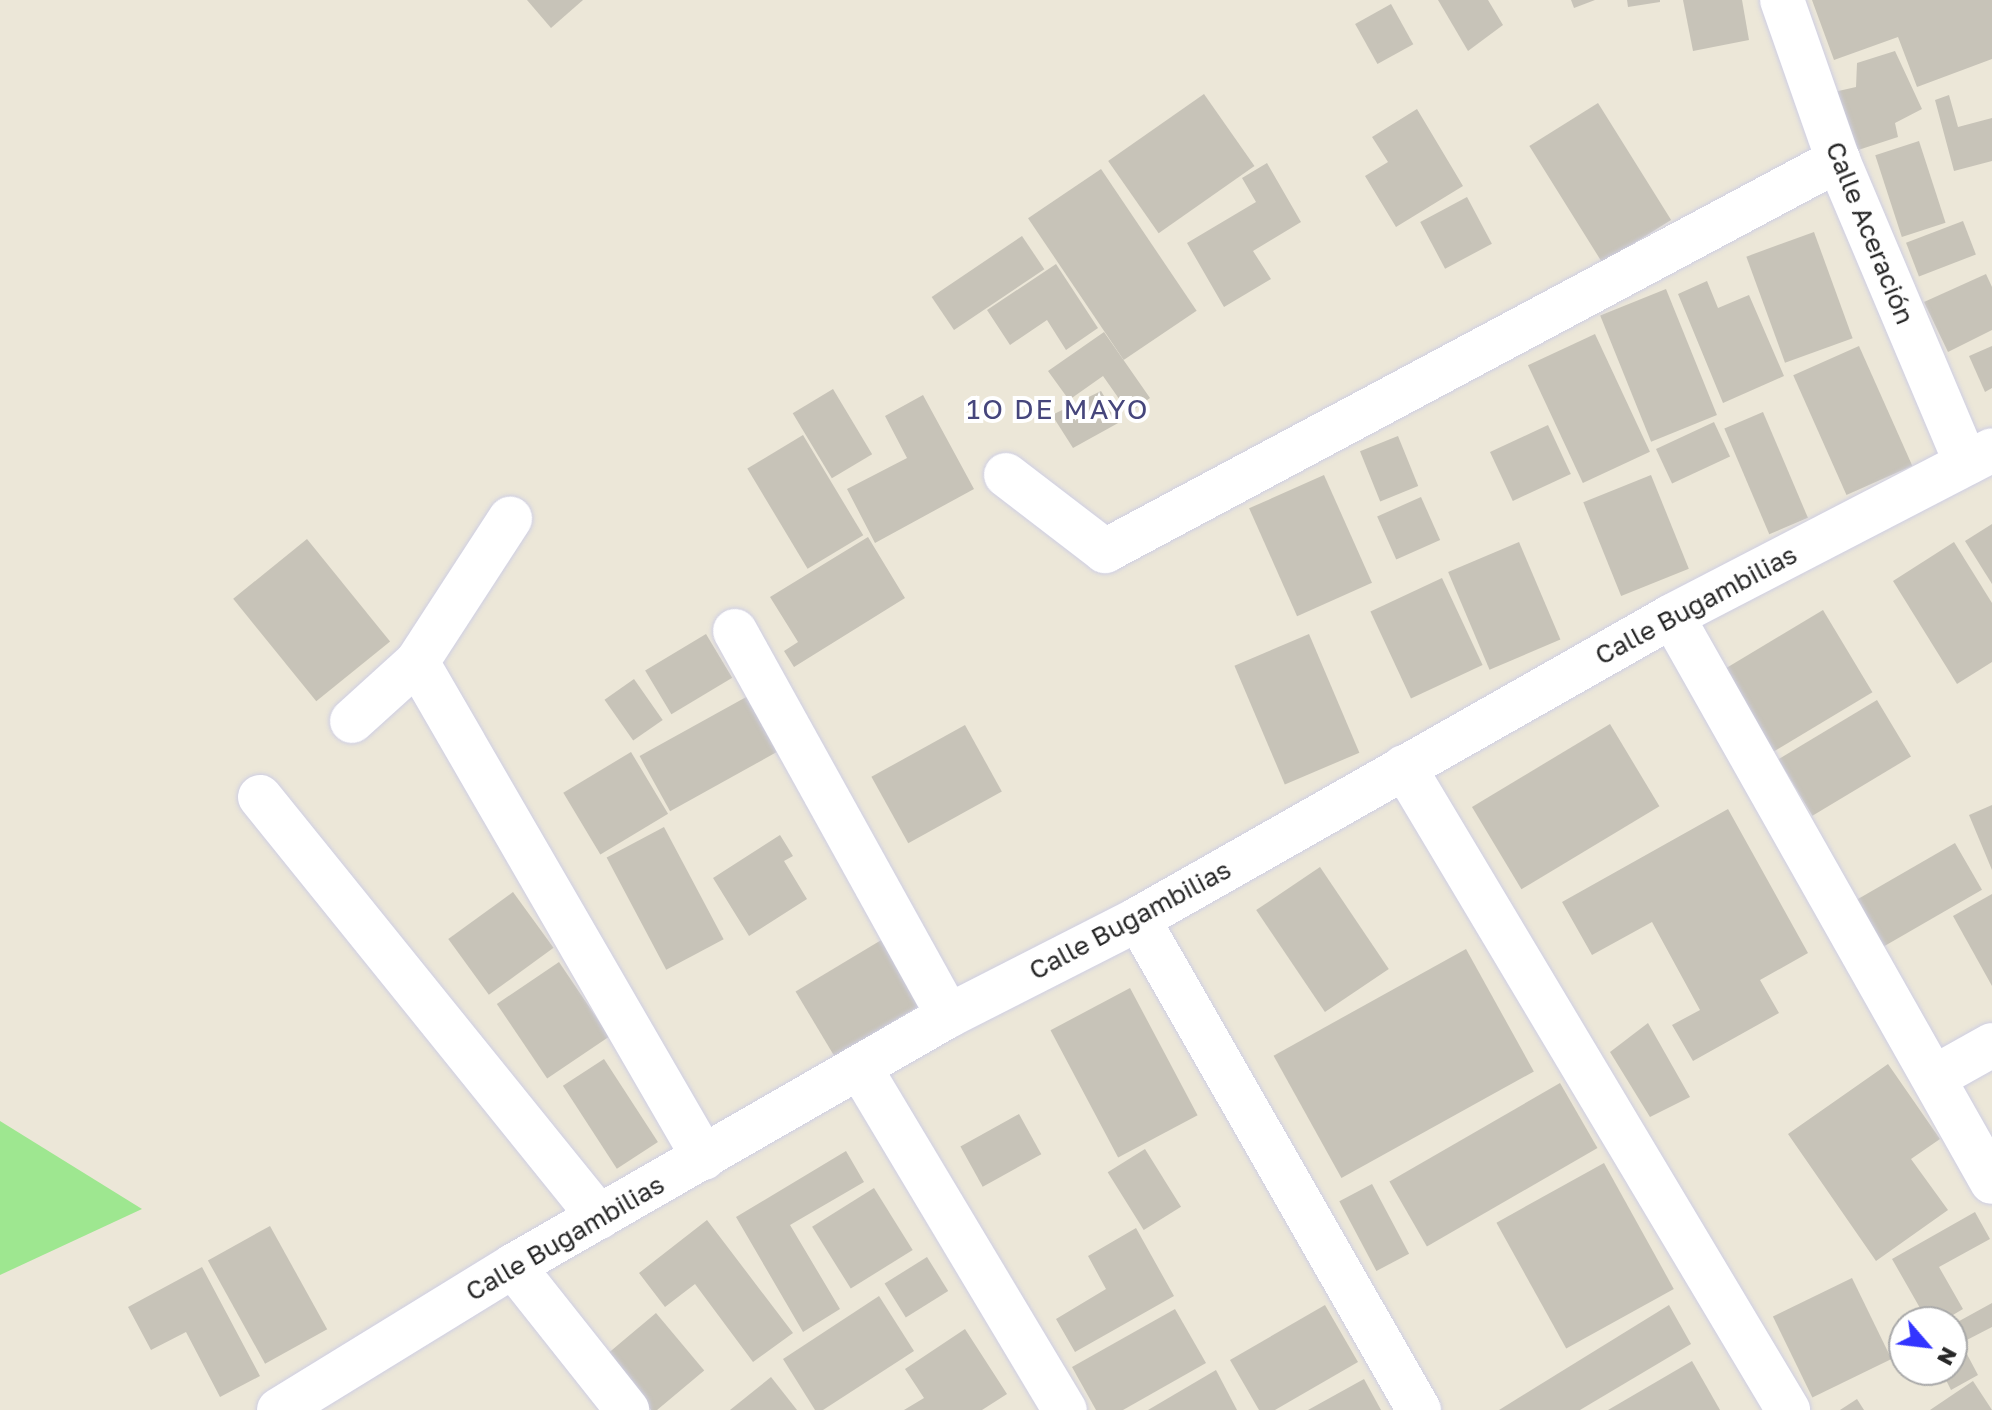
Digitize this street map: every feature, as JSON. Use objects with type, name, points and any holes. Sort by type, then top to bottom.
[{"type":"street","name":"Calle Aceración","points":[[1782,0],[1838,160],[1979,457]]},
{"type":"street","points":[[1006,475],[1105,551],[1838,160]]},
{"type":"street","name":"Calle Bugambilias","points":[[279,1410],[513,1266],[948,1016],[1138,919],[1672,616],[1979,457]]},
{"type":"street","points":[[352,721],[417,662],[510,519]]},
{"type":"street","points":[[1672,616],[1992,1182]]},
{"type":"street","points":[[735,631],[948,1016]]},
{"type":"street","points":[[417,662],[704,1158]]},
{"type":"street","points":[[1404,767],[1788,1410]]},
{"type":"street","points":[[260,797],[599,1217]]},
{"type":"street","points":[[1138,919],[1419,1410]]},
{"type":"street","points":[[1935,1077],[1992,1045]]},
{"type":"street","points":[[860,1068],[1065,1410]]},
{"type":"street","points":[[513,1266],[627,1410]]},
{"type":"green space","points":[[0,1121],[142,1209],[0,1275]]},
{"type":"building","points":[[527,0],[583,0],[551,28]]},
{"type":"building","points":[[1438,0],[1488,0],[1503,25],[1468,51]]},
{"type":"building","points":[[1571,0],[1595,0],[1574,8]]},
{"type":"building","points":[[1627,0],[1660,0],[1660,2],[1628,7]]},
{"type":"building","points":[[1683,0],[1742,0],[1749,40],[1693,51]]},
{"type":"building","points":[[1812,0],[1992,0],[1992,59],[1917,87],[1898,37],[1834,60]]},
{"type":"building","points":[[1391,4],[1413,44],[1377,64],[1355,24]]},
{"type":"building","points":[[1895,51],[1922,109],[1895,123],[1898,137],[1849,153],[1825,94],[1856,87],[1857,63]]},
{"type":"building","points":[[1204,94],[1254,166],[1159,233],[1108,161]]},
{"type":"building","points":[[1949,95],[1958,127],[1992,118],[1992,161],[1954,171],[1935,100]]},
{"type":"building","points":[[1598,103],[1671,220],[1602,263],[1529,146]]},
{"type":"building","points":[[1417,109],[1463,186],[1396,227],[1365,176],[1388,162],[1372,137]]},
{"type":"building","points":[[1919,141],[1946,223],[1902,237],[1875,155]]},
{"type":"building","points":[[1267,163],[1301,222],[1253,251],[1271,279],[1224,307],[1187,243],[1256,202],[1242,178]]},
{"type":"building","points":[[1101,169],[1197,311],[1124,360],[1028,218]]},
{"type":"building","points":[[1467,197],[1492,244],[1445,269],[1420,222]]},
{"type":"building","points":[[1963,221],[1976,255],[1919,276],[1906,243]]},
{"type":"building","points":[[1814,232],[1853,338],[1785,363],[1746,257]]},
{"type":"building","points":[[1022,236],[1044,269],[954,330],[932,297]]},
{"type":"building","points":[[1056,264],[1098,328],[1066,350],[1047,320],[1010,345],[987,310]]},
{"type":"building","points":[[1986,274],[1992,287],[1992,330],[1948,352],[1924,302]]},
{"type":"building","points":[[1707,281],[1718,308],[1749,295],[1784,376],[1723,403],[1678,294]]},
{"type":"building","points":[[1666,289],[1717,415],[1651,442],[1600,316]]},
{"type":"building","points":[[1104,332],[1150,398],[1129,413],[1103,376],[1069,400],[1048,371]]},
{"type":"building","points":[[1595,334],[1650,452],[1583,483],[1528,365]]},
{"type":"building","points":[[1859,346],[1912,466],[1847,495],[1793,375]]},
{"type":"building","points":[[1992,346],[1992,388],[1985,392],[1969,356]]},
{"type":"building","points":[[833,389],[872,454],[832,478],[793,413]]},
{"type":"building","points":[[1101,391],[1120,422],[1073,448],[1052,415]]},
{"type":"building","points":[[923,395],[974,489],[875,543],[847,489],[907,458],[885,416]]},
{"type":"building","points":[[1763,412],[1808,518],[1769,534],[1724,428]]},
{"type":"building","points":[[1714,422],[1730,456],[1672,483],[1656,449]]},
{"type":"building","points":[[1548,425],[1571,474],[1513,501],[1490,452]]},
{"type":"building","points":[[803,435],[863,535],[808,569],[747,468]]},
{"type":"building","points":[[1398,436],[1418,486],[1380,501],[1360,451]]},
{"type":"building","points":[[1324,475],[1372,583],[1297,616],[1249,508]]},
{"type":"building","points":[[1651,475],[1689,569],[1621,596],[1583,502]]},
{"type":"building","points":[[1421,497],[1440,540],[1396,559],[1377,517]]},
{"type":"building","points":[[1992,524],[1992,584],[1965,541]]},
{"type":"building","points":[[868,537],[905,598],[794,667],[784,651],[798,642],[770,597]]},
{"type":"building","points":[[307,539],[390,642],[316,701],[233,599]]},
{"type":"building","points":[[1519,542],[1560,640],[1490,670],[1448,572]]},
{"type":"building","points":[[1954,542],[1992,603],[1992,662],[1957,684],[1893,581]]},
{"type":"building","points":[[1442,578],[1483,665],[1411,698],[1370,611]]},
{"type":"building","points":[[1823,610],[1872,692],[1769,755],[1719,672]]},
{"type":"building","points":[[706,634],[732,678],[671,714],[645,671]]},
{"type":"building","points":[[1309,634],[1359,753],[1285,784],[1234,666]]},
{"type":"building","points":[[634,679],[663,720],[633,741],[605,700]]},
{"type":"building","points":[[748,696],[779,751],[670,811],[640,756]]},
{"type":"building","points":[[1877,700],[1911,757],[1812,816],[1778,759]]},
{"type":"building","points":[[1610,724],[1659,806],[1521,889],[1472,807]]},
{"type":"building","points":[[965,725],[1002,791],[908,843],[871,777]]},
{"type":"building","points":[[631,752],[668,814],[600,854],[563,793]]},
{"type":"building","points":[[1992,805],[1992,870],[1969,815]]},
{"type":"building","points":[[1728,809],[1808,953],[1760,980],[1779,1013],[1693,1061],[1672,1025],[1700,1010],[1652,922],[1592,955],[1562,902]]},
{"type":"building","points":[[664,827],[724,939],[666,970],[607,858]]},
{"type":"building","points":[[780,835],[793,856],[784,861],[807,899],[749,936],[713,878]]},
{"type":"building","points":[[1955,843],[1982,890],[1883,947],[1856,900]]},
{"type":"building","points":[[1320,867],[1389,969],[1325,1012],[1256,910]]},
{"type":"building","points":[[513,892],[554,948],[489,995],[448,939]]},
{"type":"building","points":[[1992,894],[1992,986],[1953,916]]},
{"type":"building","points":[[883,939],[922,1004],[835,1057],[796,992]]},
{"type":"building","points":[[1466,949],[1534,1071],[1341,1178],[1274,1056]]},
{"type":"building","points":[[559,962],[609,1037],[547,1079],[497,1004]]},
{"type":"building","points":[[1130,988],[1198,1115],[1118,1157],[1051,1030]]},
{"type":"building","points":[[1648,1023],[1690,1097],[1650,1117],[1610,1052]]},
{"type":"building","points":[[604,1059],[658,1142],[617,1169],[563,1086]]},
{"type":"building","points":[[1888,1064],[1940,1139],[1911,1159],[1948,1210],[1876,1261],[1788,1134]]},
{"type":"building","points":[[1560,1083],[1598,1148],[1427,1246],[1389,1182]]},
{"type":"building","points":[[1019,1114],[1041,1154],[983,1187],[960,1146]]},
{"type":"building","points":[[1145,1149],[1181,1207],[1144,1230],[1108,1172]]},
{"type":"building","points":[[846,1151],[864,1182],[790,1225],[840,1309],[803,1332],[736,1217]]},
{"type":"building","points":[[1604,1163],[1674,1289],[1566,1349],[1496,1223]]},
{"type":"building","points":[[1372,1184],[1409,1254],[1376,1271],[1339,1201]]},
{"type":"building","points":[[874,1188],[913,1250],[851,1289],[812,1227]]},
{"type":"building","points":[[1975,1212],[1990,1239],[1939,1267],[1961,1306],[1919,1306],[1892,1259]]},
{"type":"building","points":[[707,1220],[793,1333],[753,1362],[695,1284],[665,1307],[639,1273]]},
{"type":"building","points":[[270,1226],[327,1329],[265,1364],[208,1260]]},
{"type":"building","points":[[1136,1228],[1174,1296],[1075,1352],[1056,1319],[1106,1289],[1088,1256]]},
{"type":"building","points":[[927,1257],[948,1291],[906,1317],[885,1283]]},
{"type":"building","points":[[202,1267],[260,1376],[220,1397],[186,1332],[151,1350],[128,1307]]},
{"type":"building","points":[[1852,1278],[1888,1352],[1888,1361],[1812,1397],[1773,1317]]},
{"type":"building","points":[[879,1296],[914,1351],[823,1410],[815,1410],[783,1359]]},
{"type":"building","points":[[1992,1303],[1992,1327],[1968,1339],[1968,1316]]},
{"type":"building","points":[[1325,1305],[1358,1362],[1275,1410],[1259,1410],[1230,1360]]},
{"type":"building","points":[[1669,1305],[1691,1344],[1580,1410],[1499,1410]]},
{"type":"building","points":[[1175,1309],[1206,1363],[1123,1410],[1096,1410],[1072,1367]]},
{"type":"building","points":[[656,1313],[704,1370],[657,1410],[651,1410],[605,1355]]},
{"type":"building","points":[[965,1329],[1007,1394],[982,1410],[904,1410],[924,1398],[905,1369]]},
{"type":"building","points":[[1968,1356],[1978,1375],[1968,1381]]},
{"type":"building","points":[[1692,1361],[1720,1410],[1608,1410]]},
{"type":"building","points":[[1216,1370],[1237,1410],[1148,1410]]},
{"type":"building","points":[[771,1377],[797,1410],[730,1410]]},
{"type":"building","points":[[1364,1379],[1381,1410],[1308,1410]]},
{"type":"building","points":[[1973,1381],[1992,1410],[1930,1410],[1968,1386]]},
{"type":"building","points":[[1857,1399],[1864,1410],[1840,1410]]},
{"type":"district","name":"1O DE MAYO","points":[[1058,409]]}]
